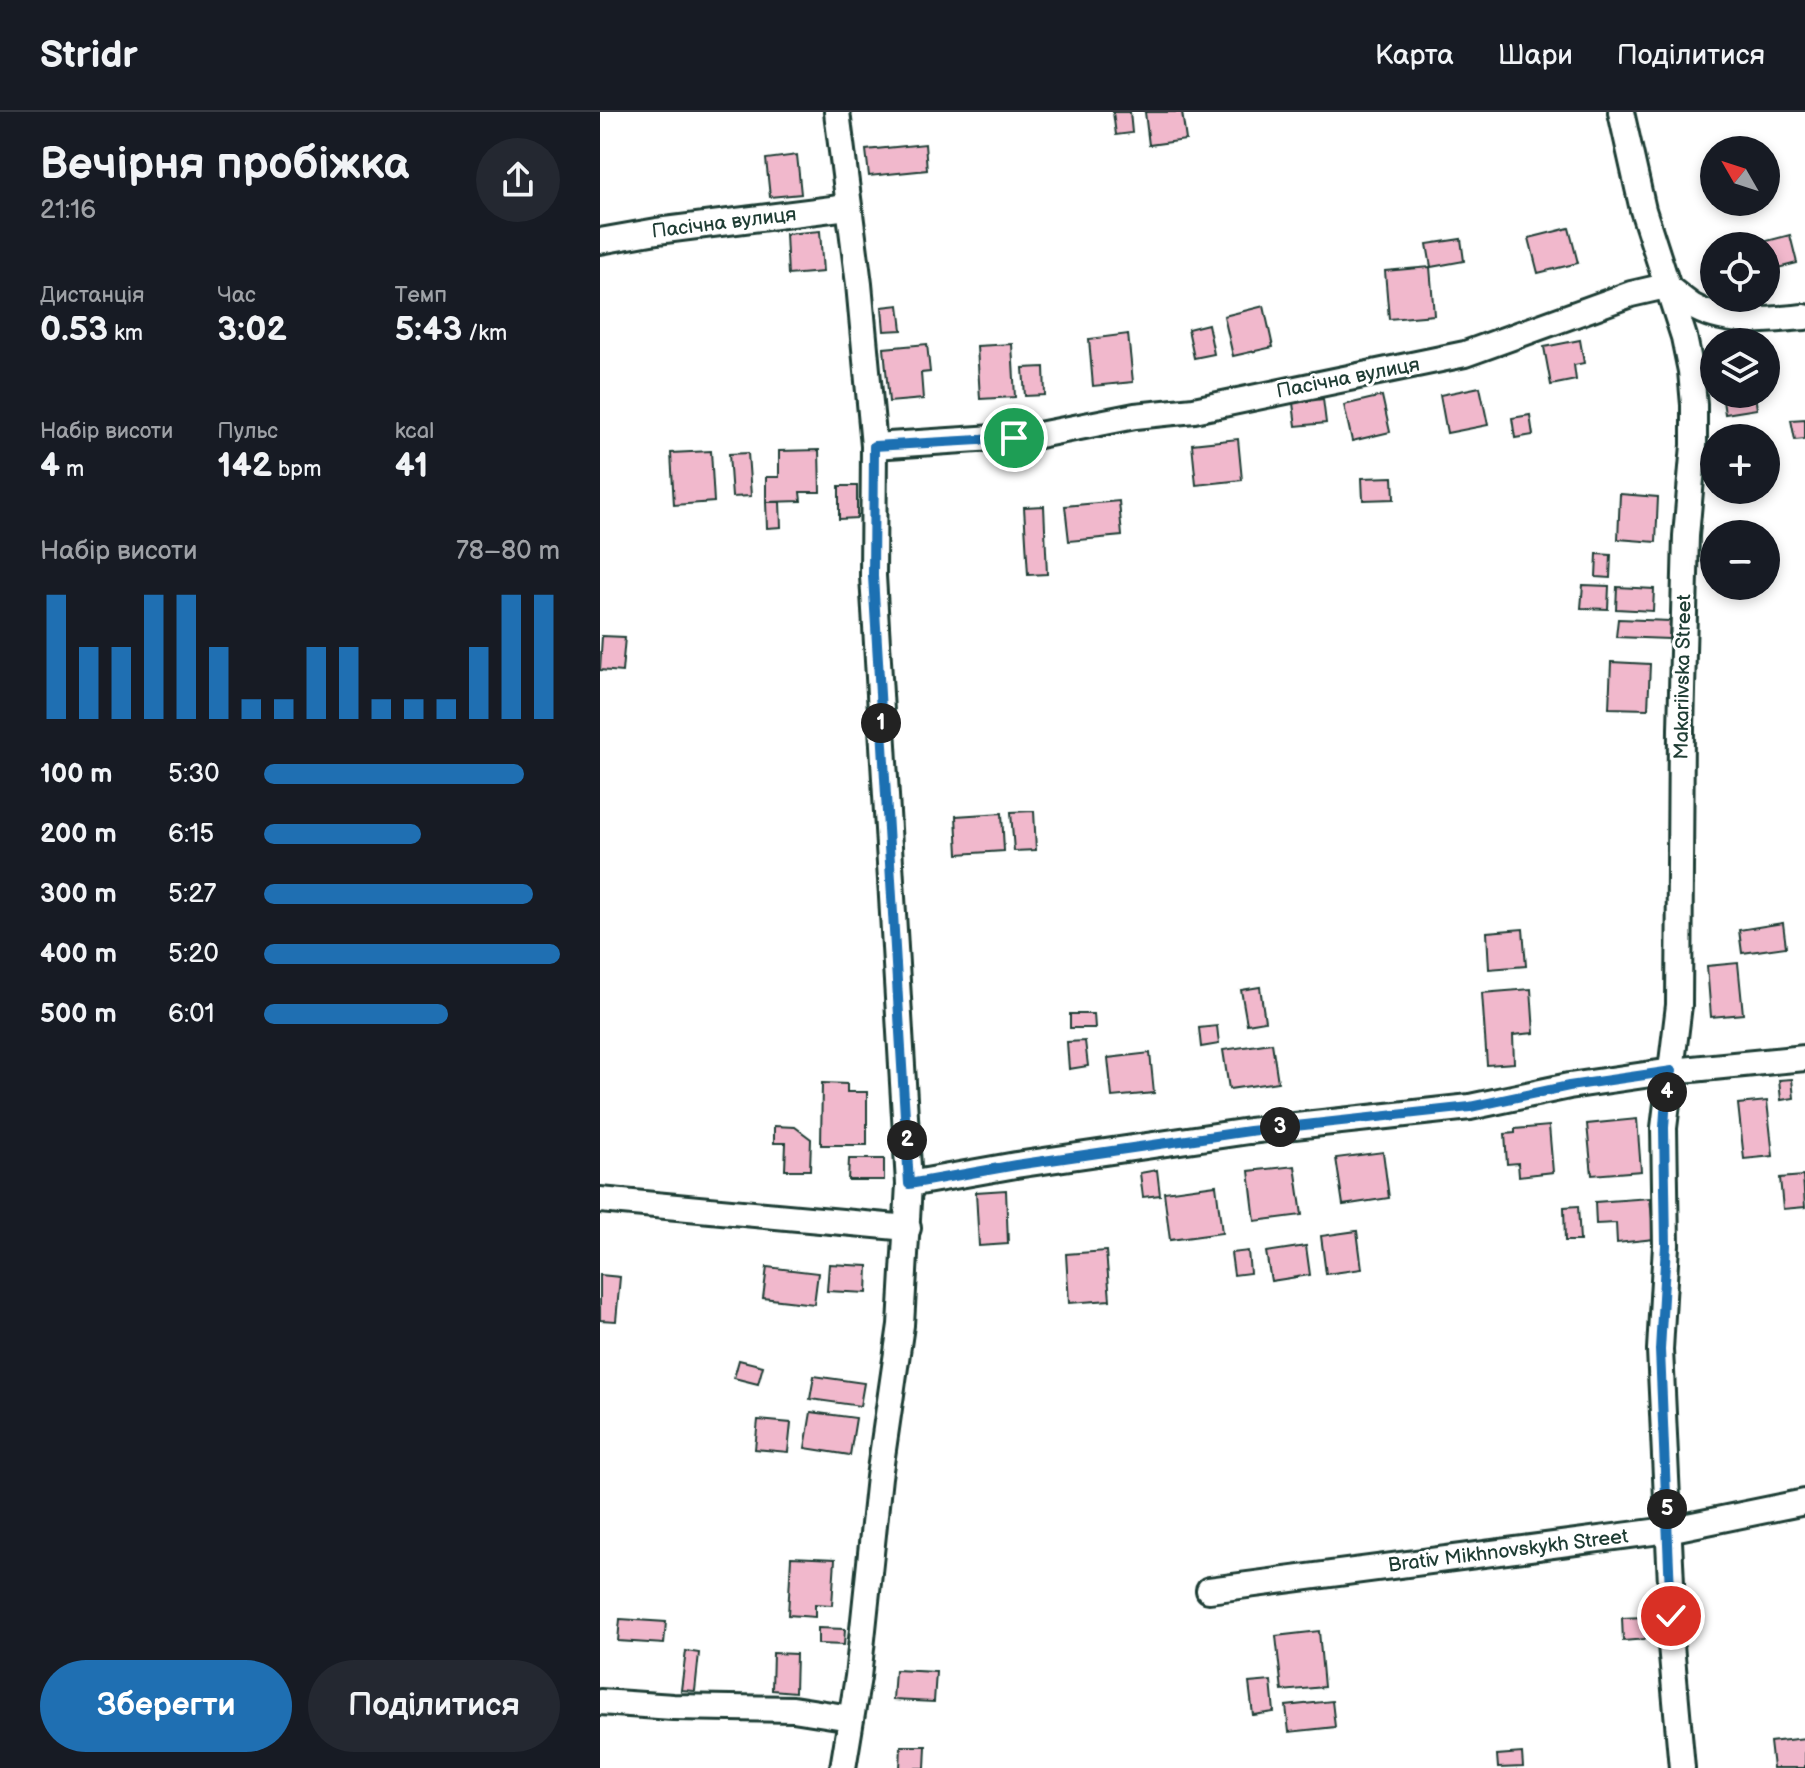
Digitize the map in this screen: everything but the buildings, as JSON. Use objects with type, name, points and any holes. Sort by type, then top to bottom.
[{"type":"street","points":[[837,112],[859,284],[874,446],[873,576],[909,1184],[900,1339],[879,1477],[861,1653],[843,1768]]},
{"type":"street","name":"Makariivska Street","points":[[1621,112],[1632,170],[1684,337],[1694,405],[1694,445],[1686,536],[1681,729],[1679,1005],[1664,1128],[1666,1245],[1660,1350],[1672,1669],[1682,1768]]},
{"type":"street","name":"Пасічна вулиця","points":[[600,241],[848,207]]},
{"type":"street","points":[[1666,286],[1692,306],[1724,317],[1765,321],[1805,317]]},
{"type":"street","name":"Пасічна вулиця","points":[[874,446],[1039,435],[1135,416],[1194,410],[1465,354],[1631,294],[1666,286]]},
{"type":"street","points":[[909,1184],[1249,1131],[1470,1107],[1569,1086],[1672,1071],[1805,1058]]},
{"type":"street","points":[[600,1200],[908,1228]]},
{"type":"street","name":"Brativ Mikhnovskykh Street","points":[[1209,1590],[1668,1530],[1805,1502]]},
{"type":"street","points":[[600,1702],[793,1709],[851,1718]]},
{"type":"route","points":[[1014,438],[874,446],[873,576],[909,1184],[1249,1131],[1470,1107],[1569,1086],[1672,1071],[1666,1096],[1664,1128],[1666,1245],[1660,1350],[1671,1616]]}]
